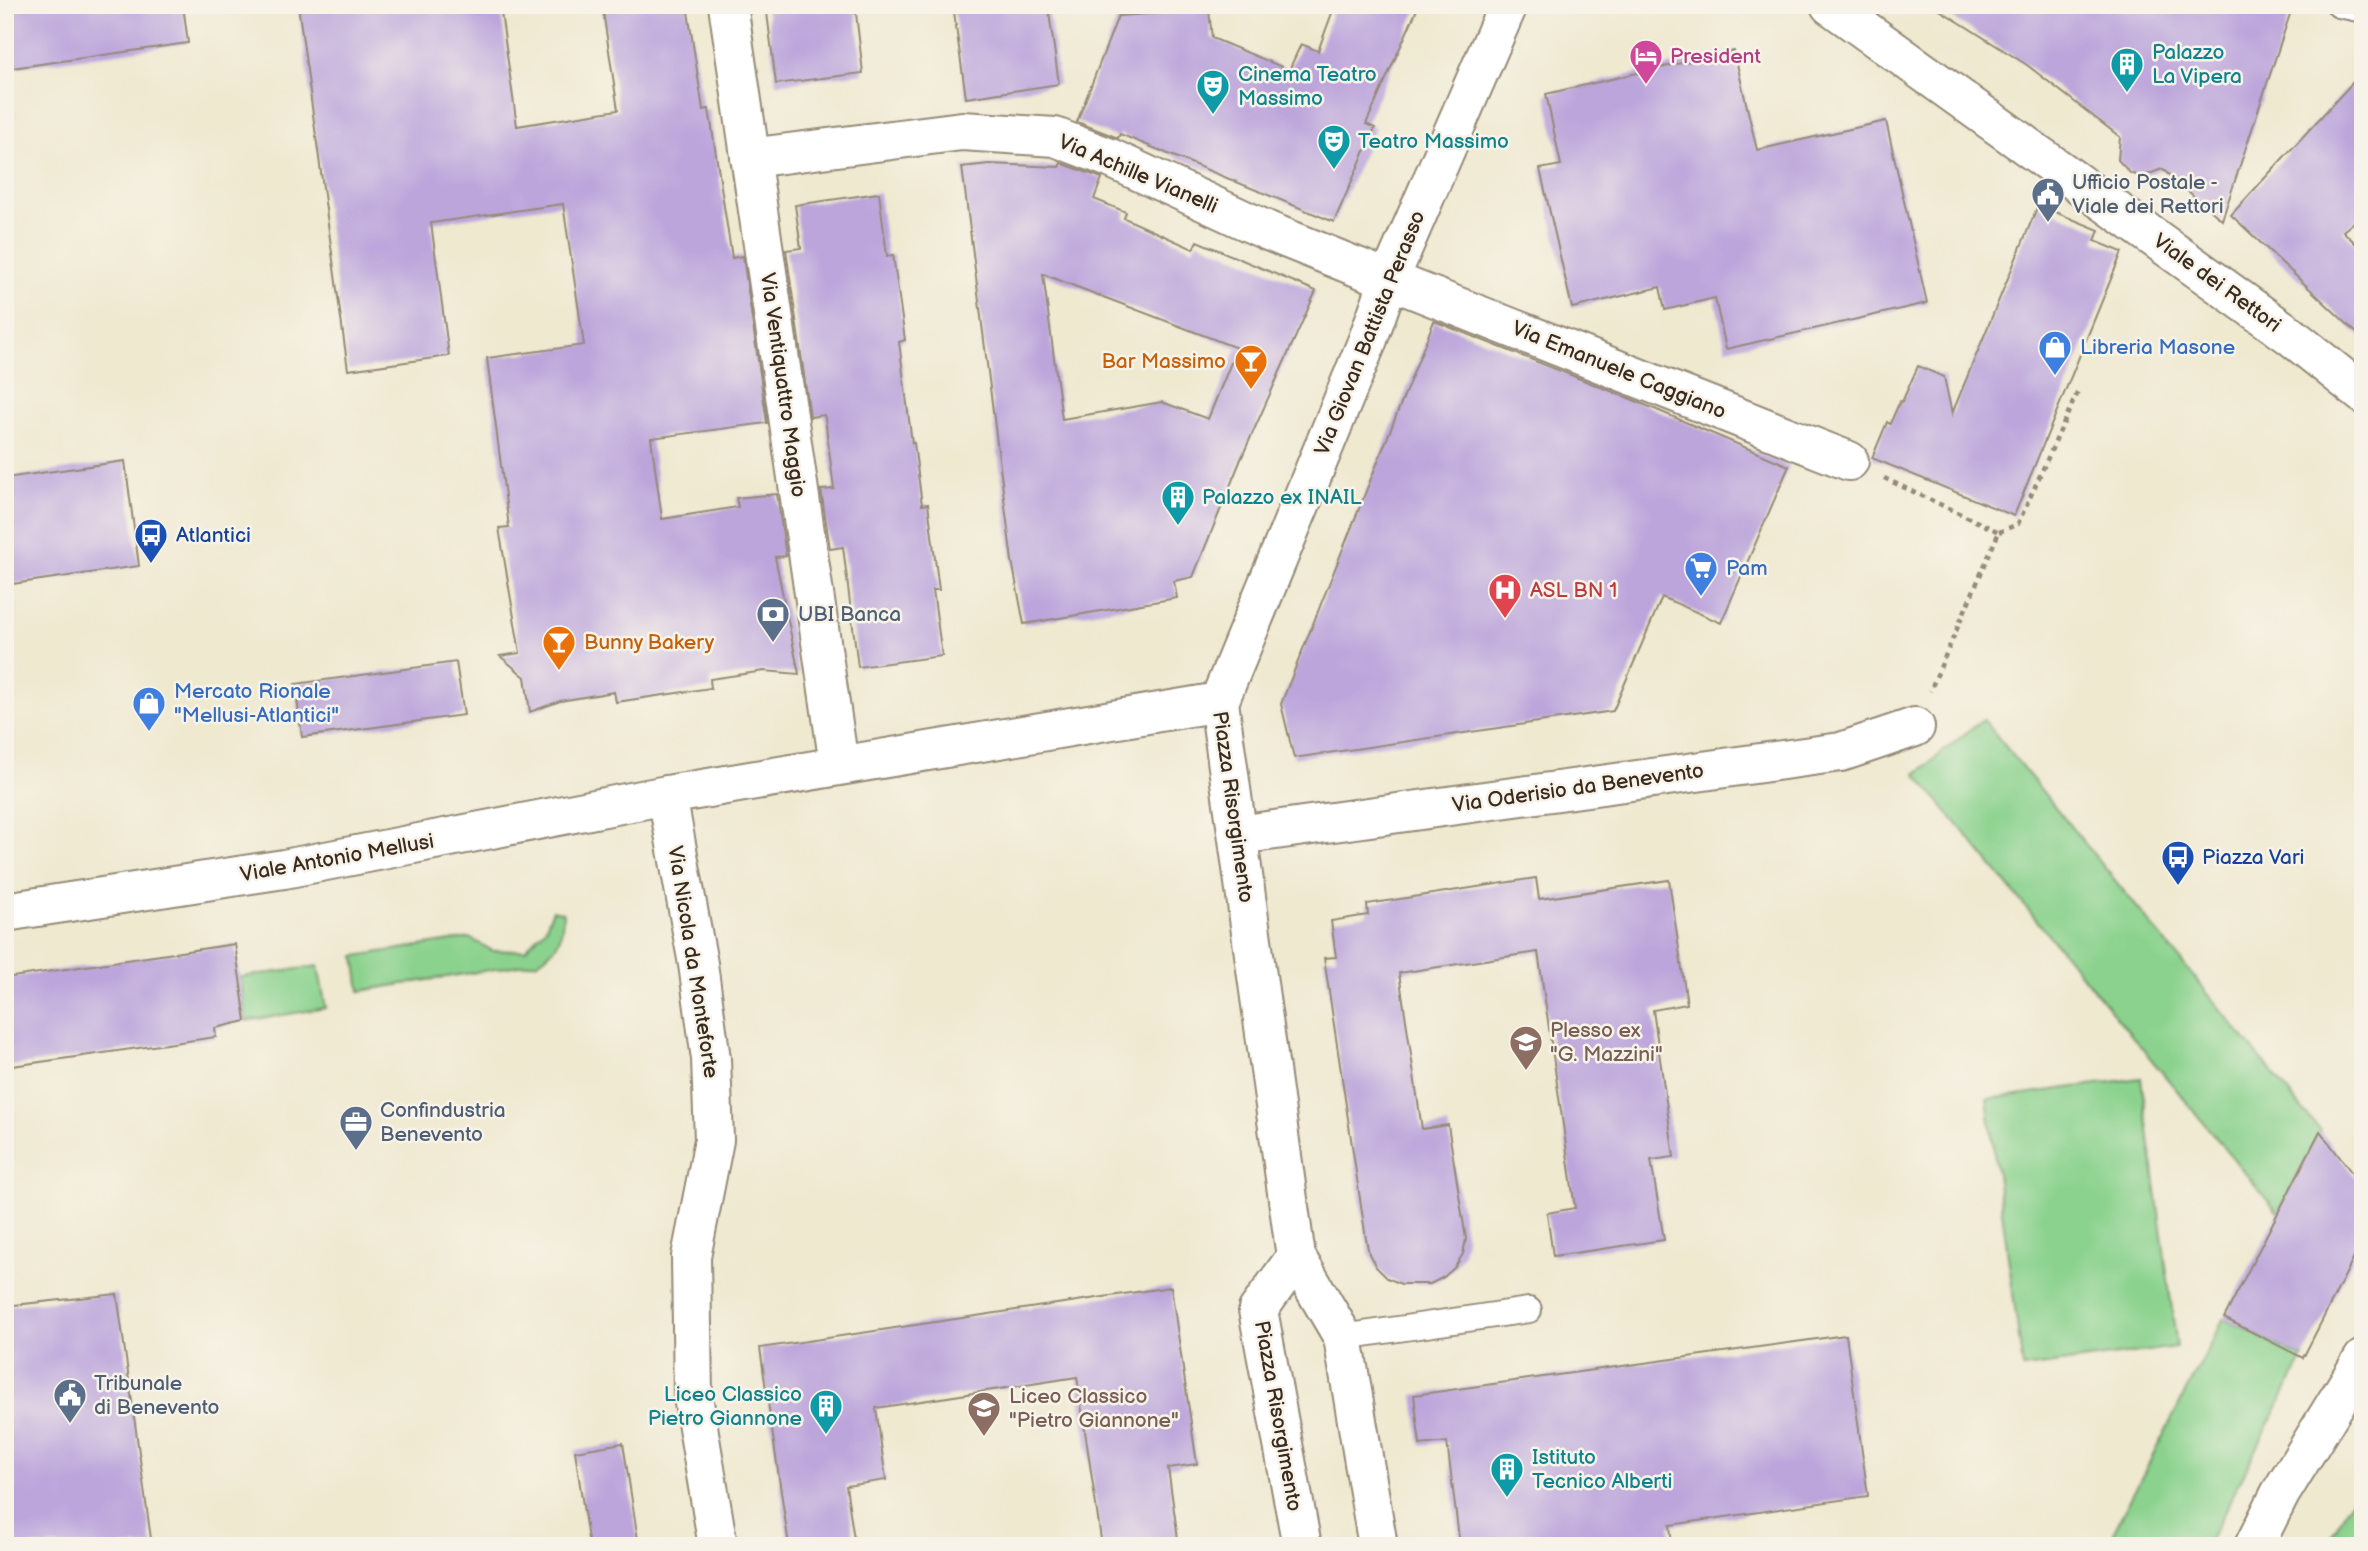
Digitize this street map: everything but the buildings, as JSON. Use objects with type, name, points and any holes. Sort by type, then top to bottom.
[{"type":"street","name":"Via Ventiquattro Maggio","points":[[728,5],[839,765]]},
{"type":"street","name":"Via Giovan Battista Perasso","points":[[1219,702],[1367,342],[1389,280],[1508,5]]},
{"type":"street","name":"Viale dei Rettori","points":[[1836,7],[2291,336],[2363,394]]},
{"type":"street","name":"Via Achille Vianelli","points":[[750,158],[962,131],[1055,137],[1110,158],[1268,231],[1389,280]]},
{"type":"street","name":"Via Emanuele Caggiano","points":[[1389,280],[1849,461]]},
{"type":"street","name":"Piazza Risorgimento","points":[[667,795],[1219,702],[1296,1257],[1343,1337],[1378,1546]]},
{"type":"street","name":"Via Oderisio da Benevento","points":[[1238,835],[1841,752],[1915,727]]},
{"type":"street","name":"Viale Antonio Mellusi","points":[[5,912],[284,869],[667,795]]},
{"type":"street","name":"Via Nicola da Monteforte","points":[[667,795],[698,964],[711,1059],[714,1140],[691,1257],[692,1397],[718,1546]]},
{"type":"street","name":"Piazza Risorgimento","points":[[1296,1257],[1258,1310],[1302,1546]]},
{"type":"street","points":[[2254,1546],[2280,1494],[2363,1359]]},
{"type":"lane","points":[[2339,5],[2363,10]]},
{"type":"lane","points":[[1343,1337],[1530,1310]]},
{"type":"path","points":[[1915,727],[1998,532],[2018,524],[2079,389]]},
{"type":"path","points":[[1849,461],[1998,532]]},
{"type":"green space","points":[[1983,719],[2320,1131],[2278,1213],[1916,774]]},
{"type":"green space","points":[[553,910],[563,913],[562,930],[555,947],[538,962],[360,991],[355,956],[470,938],[493,951],[525,950],[545,929]]},
{"type":"green space","points":[[318,966],[326,1008],[246,1021],[241,977]]},
{"type":"green space","points":[[2141,1078],[2177,1347],[2023,1368],[1987,1099]]},
{"type":"green space","points":[[2224,1318],[2303,1358],[2207,1546],[2106,1546]]},
{"type":"green space","points":[[2363,1481],[2363,1546],[2325,1546]]},
{"type":"place","name":"President","points":[[1646,86]]},
{"type":"place","name":"Palazzo La Vipera","points":[[2127,94]]},
{"type":"place","name":"Cinema Teatro Massimo","points":[[1213,116]]},
{"type":"place","name":"Teatro Massimo","points":[[1334,171]]},
{"type":"place","name":"Ufficio Postale - Viale dei Rettori","points":[[2048,224]]},
{"type":"place","name":"Libreria Masone","points":[[2055,377]]},
{"type":"place","name":"Bar Massimo","points":[[1251,391]]},
{"type":"place","name":"Palazzo ex INAIL","points":[[1178,527]]},
{"type":"place","name":"Atlantici","points":[[151,565]]},
{"type":"place","name":"Pam","points":[[1701,598]]},
{"type":"place","name":"ASL BN 1","points":[[1505,620]]},
{"type":"place","name":"UBI Banca","points":[[773,644]]},
{"type":"place","name":"Bunny Bakery","points":[[559,672]]},
{"type":"place","name":"Mercato Rionale \"Mellusi-Atlantici\"","points":[[149,733]]},
{"type":"place","name":"Piazza Vari","points":[[2178,887]]},
{"type":"place","name":"Plesso ex \"G. Mazzini\"","points":[[1526,1072]]},
{"type":"place","name":"Confindustria Benevento","points":[[356,1152]]},
{"type":"place","name":"Tribunale di Benevento","points":[[70,1425]]},
{"type":"place","name":"Liceo Classico Pietro Giannone","points":[[826,1436]]},
{"type":"place","name":"Liceo Classico \"Pietro Giannone\"","points":[[984,1438]]},
{"type":"place","name":"Istituto Tecnico Alberti","points":[[1507,1499]]}]
